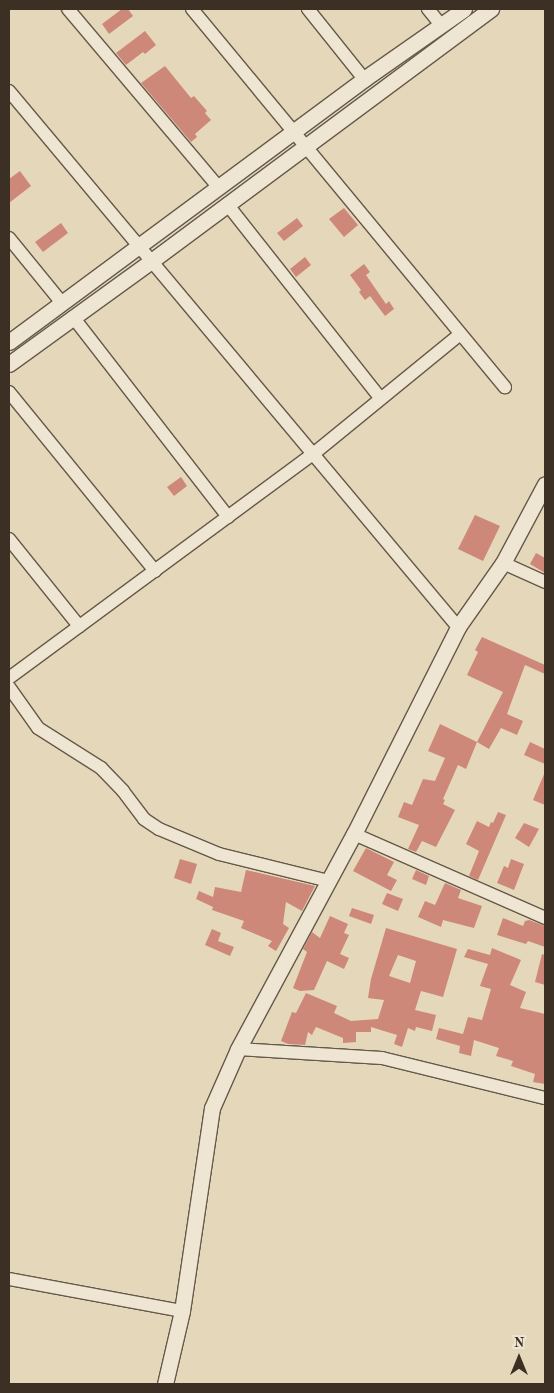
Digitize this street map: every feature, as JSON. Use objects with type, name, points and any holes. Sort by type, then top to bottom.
[{"type":"street","points":[[68,9],[219,188]]},
{"type":"street","points":[[192,9],[459,335],[505,387]]},
{"type":"street","points":[[308,9],[364,78]]},
{"type":"street","points":[[428,9],[441,25]]},
{"type":"street","points":[[9,342],[219,188],[364,78],[464,9]]},
{"type":"street","points":[[9,364],[491,9]]},
{"type":"street","points":[[9,91],[138,248],[458,627]]},
{"type":"street","points":[[227,204],[381,398]]},
{"type":"street","points":[[9,238],[62,303]]},
{"type":"street","points":[[74,317],[228,517]]},
{"type":"street","points":[[9,678],[312,454],[459,335]]},
{"type":"street","points":[[9,392],[155,570]]},
{"type":"street","points":[[165,1384],[182,1311],[212,1108],[238,1048],[354,834],[458,627],[503,563],[545,484]]},
{"type":"street","points":[[9,539],[79,626]]},
{"type":"street","points":[[503,563],[545,582]]},
{"type":"street","points":[[9,688],[38,728],[101,768],[123,791],[144,819],[159,829],[220,854],[329,881]]},
{"type":"street","points":[[354,834],[545,918]]},
{"type":"street","points":[[238,1048],[382,1058],[545,1098]]},
{"type":"street","points":[[9,1280],[182,1311]]},
{"type":"building","points":[[122,9],[128,9],[133,16],[109,34],[102,24]]},
{"type":"building","points":[[145,31],[156,45],[126,65],[116,53]]},
{"type":"building","points":[[165,66],[191,98],[194,96],[207,111],[205,113],[211,120],[195,134],[197,137],[191,142],[141,83]]},
{"type":"building","points":[[20,171],[31,186],[9,203],[9,179]]},
{"type":"building","points":[[344,208],[358,225],[344,237],[329,219]]},
{"type":"building","points":[[297,218],[303,226],[284,241],[277,233]]},
{"type":"building","points":[[61,223],[68,233],[43,252],[35,242]]},
{"type":"building","points":[[305,257],[311,265],[296,277],[290,269]]},
{"type":"building","points":[[364,264],[370,272],[366,275],[386,304],[389,301],[394,309],[385,316],[370,296],[365,300],[359,292],[361,290],[350,275]]},
{"type":"building","points":[[181,477],[187,486],[174,496],[167,487]]},
{"type":"building","points":[[475,515],[500,526],[483,561],[458,549]]},
{"type":"building","points":[[536,553],[545,558],[545,573],[530,564]]},
{"type":"building","points":[[482,637],[545,665],[545,674],[525,665],[507,714],[523,721],[517,735],[501,728],[489,749],[477,742],[503,692],[467,675],[478,652],[475,650]]},
{"type":"building","points":[[440,724],[477,742],[466,769],[458,765],[443,799],[445,800],[443,804],[455,810],[436,847],[422,841],[416,852],[408,849],[419,825],[398,817],[404,802],[412,805],[423,779],[435,781],[445,758],[428,751]]},
{"type":"building","points":[[530,742],[545,749],[545,764],[524,755]]},
{"type":"building","points":[[545,772],[545,805],[533,800]]},
{"type":"building","points":[[498,812],[506,815],[478,880],[469,876],[479,851],[466,844],[477,821],[489,827]]},
{"type":"building","points":[[524,823],[539,829],[529,847],[515,838]]},
{"type":"building","points":[[366,848],[394,862],[387,875],[397,880],[391,891],[353,871]]},
{"type":"building","points":[[180,859],[197,864],[191,884],[174,878]]},
{"type":"building","points":[[511,859],[524,864],[514,890],[497,883],[504,866],[508,868]]},
{"type":"building","points":[[246,870],[315,886],[302,911],[286,902],[283,924],[289,928],[276,951],[268,946],[272,941],[241,928],[244,921],[212,910],[213,907],[196,899],[199,891],[213,897],[215,887],[241,892]]},
{"type":"building","points":[[416,870],[429,876],[426,885],[412,879]]},
{"type":"building","points":[[445,883],[461,890],[458,898],[482,906],[474,928],[443,920],[441,927],[418,917],[425,901],[435,905]]},
{"type":"building","points":[[387,893],[403,899],[398,911],[382,904]]},
{"type":"building","points":[[352,908],[374,915],[371,924],[349,916]]},
{"type":"building","points":[[330,916],[348,924],[344,933],[349,935],[340,954],[349,958],[344,969],[327,961],[314,990],[300,991],[293,988],[307,952],[303,949],[312,932],[320,938]]},
{"type":"building","points":[[503,918],[523,926],[525,921],[529,920],[545,926],[545,947],[528,941],[526,944],[497,935]]},
{"type":"building","points":[[386,928],[457,949],[443,997],[421,991],[415,1010],[436,1015],[432,1031],[416,1027],[415,1031],[408,1028],[402,1047],[394,1044],[397,1035],[371,1027],[371,1032],[356,1032],[356,1042],[343,1043],[343,1038],[316,1027],[312,1035],[308,1032],[305,1045],[288,1044],[281,1041],[292,1012],[296,1013],[306,993],[337,1006],[334,1013],[351,1021],[378,1019],[384,1000],[368,998],[371,979]],"holes":[[[398,955],[416,961],[410,983],[389,976]]]},
{"type":"building","points":[[212,929],[221,933],[218,941],[234,947],[230,956],[205,945]]},
{"type":"building","points":[[492,948],[521,960],[510,985],[526,992],[520,1008],[545,1014],[545,1084],[533,1082],[535,1074],[511,1066],[513,1061],[496,1056],[499,1048],[474,1040],[471,1056],[459,1053],[460,1046],[436,1039],[439,1028],[463,1034],[468,1017],[482,1020],[491,989],[480,986],[488,964],[464,957],[468,949],[490,955]]},
{"type":"building","points":[[542,954],[545,955],[545,985],[535,982]]}]
